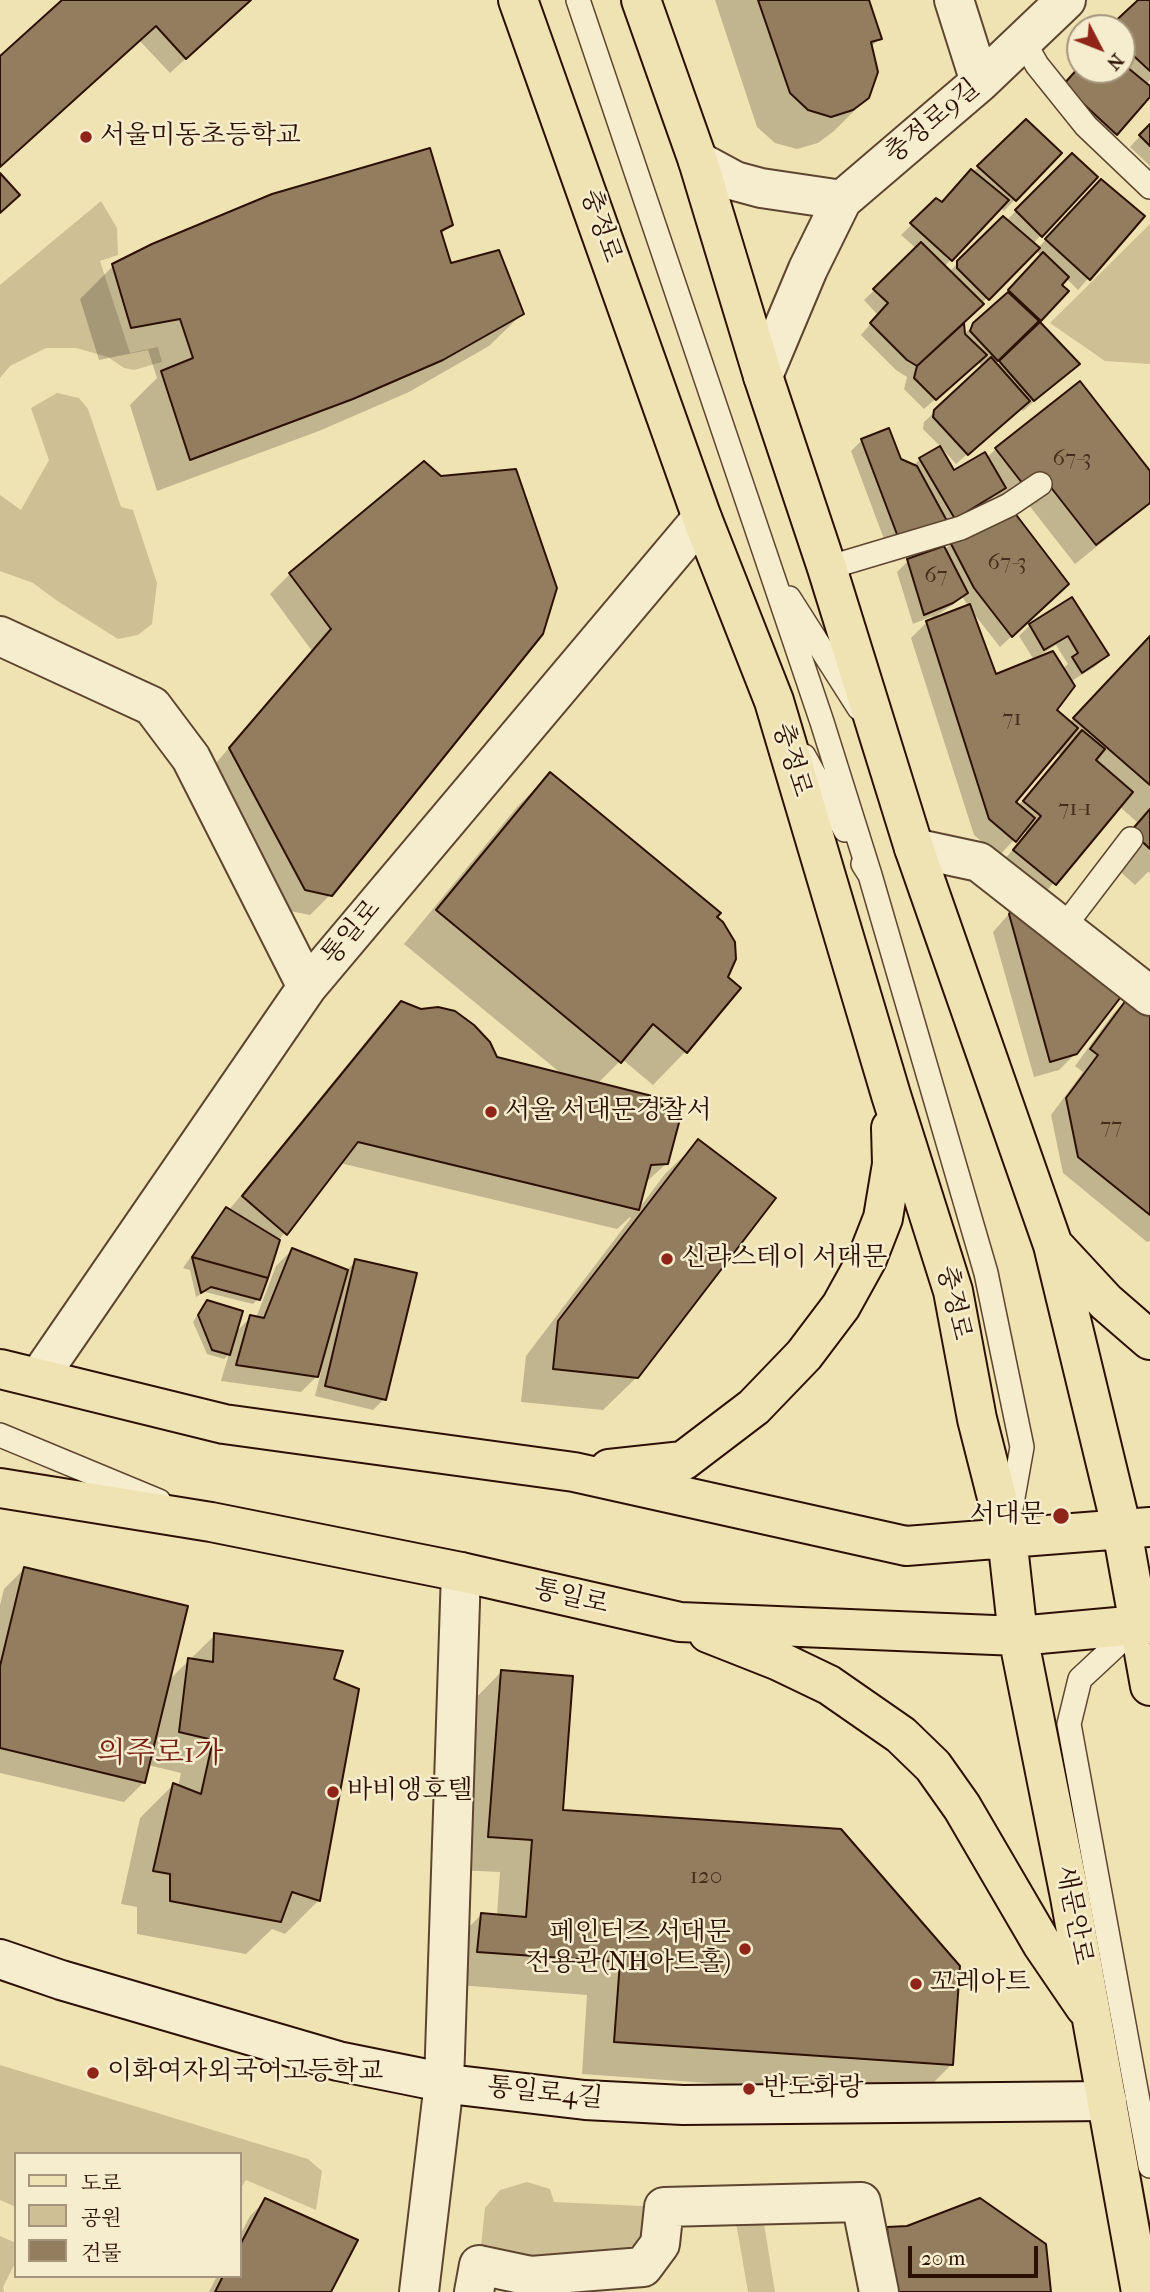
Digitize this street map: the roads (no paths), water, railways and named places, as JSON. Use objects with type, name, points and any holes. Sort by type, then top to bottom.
[{"type":"main road","name":"충정로","points":[[519,0],[702,518],[774,701],[891,1095],[953,1291],[977,1419],[1007,1537]]},
{"type":"main road","points":[[641,0],[698,162],[763,376],[827,568],[914,848],[1053,1245],[1141,1531],[1144,1624],[1150,1686]]},
{"type":"main road","points":[[574,1472],[683,1461],[754,1407],[804,1355],[841,1306],[867,1259],[883,1218],[892,1164],[891,1095]]},
{"type":"main road","points":[[1053,1245],[1106,1302],[1149,1336]]},
{"type":"main road","points":[[0,1369],[224,1424],[574,1472],[906,1546],[1007,1537],[1141,1531]]},
{"type":"main road","name":"통일로","points":[[0,1488],[211,1522],[461,1572],[680,1622],[1018,1636],[1144,1624]]},
{"type":"main road","name":"새문안로","points":[[1007,1537],[1018,1636],[1092,2017],[1141,2292]]},
{"type":"main road","points":[[680,1622],[779,1661],[829,1685],[901,1735],[933,1766],[962,1807],[1042,1944],[1092,2017]]},
{"type":"street","points":[[954,0],[980,82]]},
{"type":"street","name":"충정로9길","points":[[763,376],[808,269],[842,200],[980,82],[1066,0]]},
{"type":"street","points":[[698,162],[735,181],[761,188],[842,200]]},
{"type":"street","name":"통일로","points":[[39,1377],[307,987],[702,518]]},
{"type":"street","points":[[0,636],[152,706],[191,758],[307,987]]},
{"type":"street","points":[[914,848],[979,862],[1150,996]]},
{"type":"street","points":[[419,2292],[444,2083],[461,1572]]},
{"type":"street","name":"통일로4길","points":[[0,1959],[61,1980],[338,2061],[444,2083],[585,2100],[683,2105],[1107,2101]]},
{"type":"street","points":[[474,2292],[479,2264],[531,2276],[643,2267],[660,2244],[664,2207],[861,2202],[879,2292]]},
{"type":"lane","points":[[578,0],[822,722],[870,875],[986,1273],[1022,1447],[1007,1537]]},
{"type":"lane","points":[[1024,42],[1037,65],[1086,126],[1150,187]]},
{"type":"lane","points":[[827,568],[961,528],[1009,505],[1040,484]]},
{"type":"lane","points":[[770,568],[879,740]]},
{"type":"lane","points":[[774,701],[870,875]]},
{"type":"lane","points":[[1063,928],[1131,839]]},
{"type":"lane","points":[[0,1435],[211,1522]]},
{"type":"lane","points":[[1144,1624],[1080,1679],[1069,1724],[1150,2166]]},
{"type":"place","name":"서울미동초등학교","points":[[86,137]]},
{"type":"place","name":"서울 서대문경찰서","points":[[491,1112]]},
{"type":"place","name":"신라스테이 서대문","points":[[667,1259]]},
{"type":"place","name":"서대문","points":[[1061,1516]]},
{"type":"place","name":"바비앵호텔","points":[[333,1792]]},
{"type":"place","name":"페인터즈 서대문 전용관(NH아트홀)","points":[[745,1949]]},
{"type":"place","name":"꼬레아트","points":[[916,1984]]},
{"type":"place","name":"이화여자외국어고등학교","points":[[93,2073]]},
{"type":"place","name":"반도화랑","points":[[749,2089]]},
{"type":"district","name":"의주로1가","points":[[160,1755]]}]
